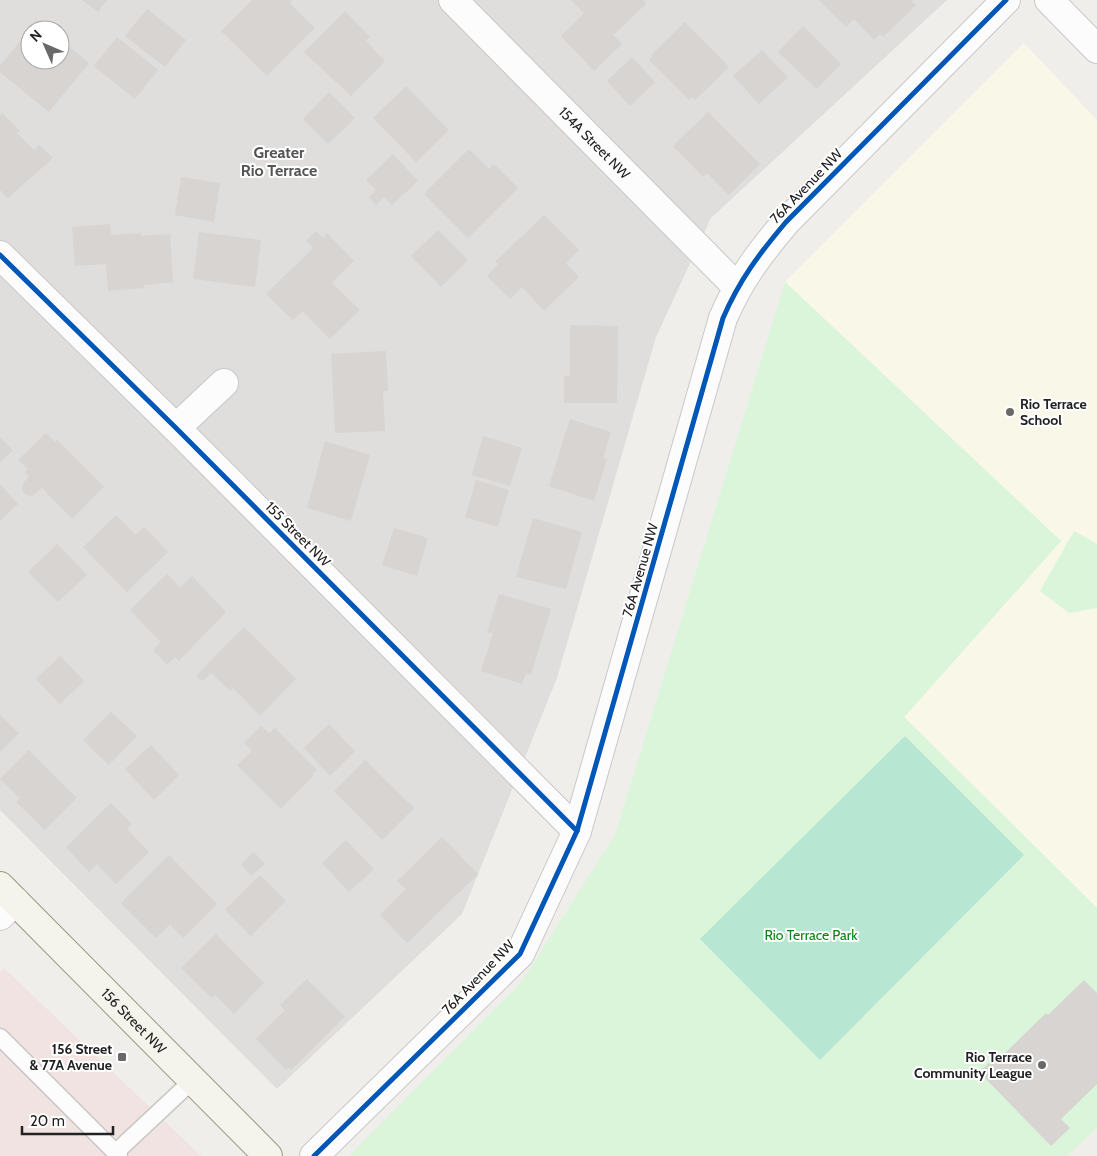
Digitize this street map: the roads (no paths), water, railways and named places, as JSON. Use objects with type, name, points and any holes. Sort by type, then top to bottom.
[{"type":"street","name":"154A Street NW","points":[[453,0],[736,286]]},
{"type":"street","name":"76A Avenue NW","points":[[314,1156],[520,954],[577,831],[723,318],[736,286],[761,251],[786,222],[1006,0]]},
{"type":"street","points":[[1049,0],[1097,48]]},
{"type":"street","name":"155 Street NW","points":[[0,255],[176,428],[577,831]]},
{"type":"street","points":[[176,428],[224,383]]},
{"type":"street","name":"156 Street NW","points":[[5,901],[193,1080],[268,1156]]},
{"type":"lane","points":[[0,1037],[117,1154],[193,1080]]},
{"type":"place","name":"Rio Terrace School","points":[[1010,412]]},
{"type":"place","name":"156 Street & 77A Avenue","points":[[122,1057]]},
{"type":"place","name":"Rio Terrace Community League","points":[[1042,1065]]},
{"type":"district","name":"Greater Rio Terrace","points":[[279,161]]},
{"type":"park label","name":"Rio Terrace Park","points":[[811,935]]}]
